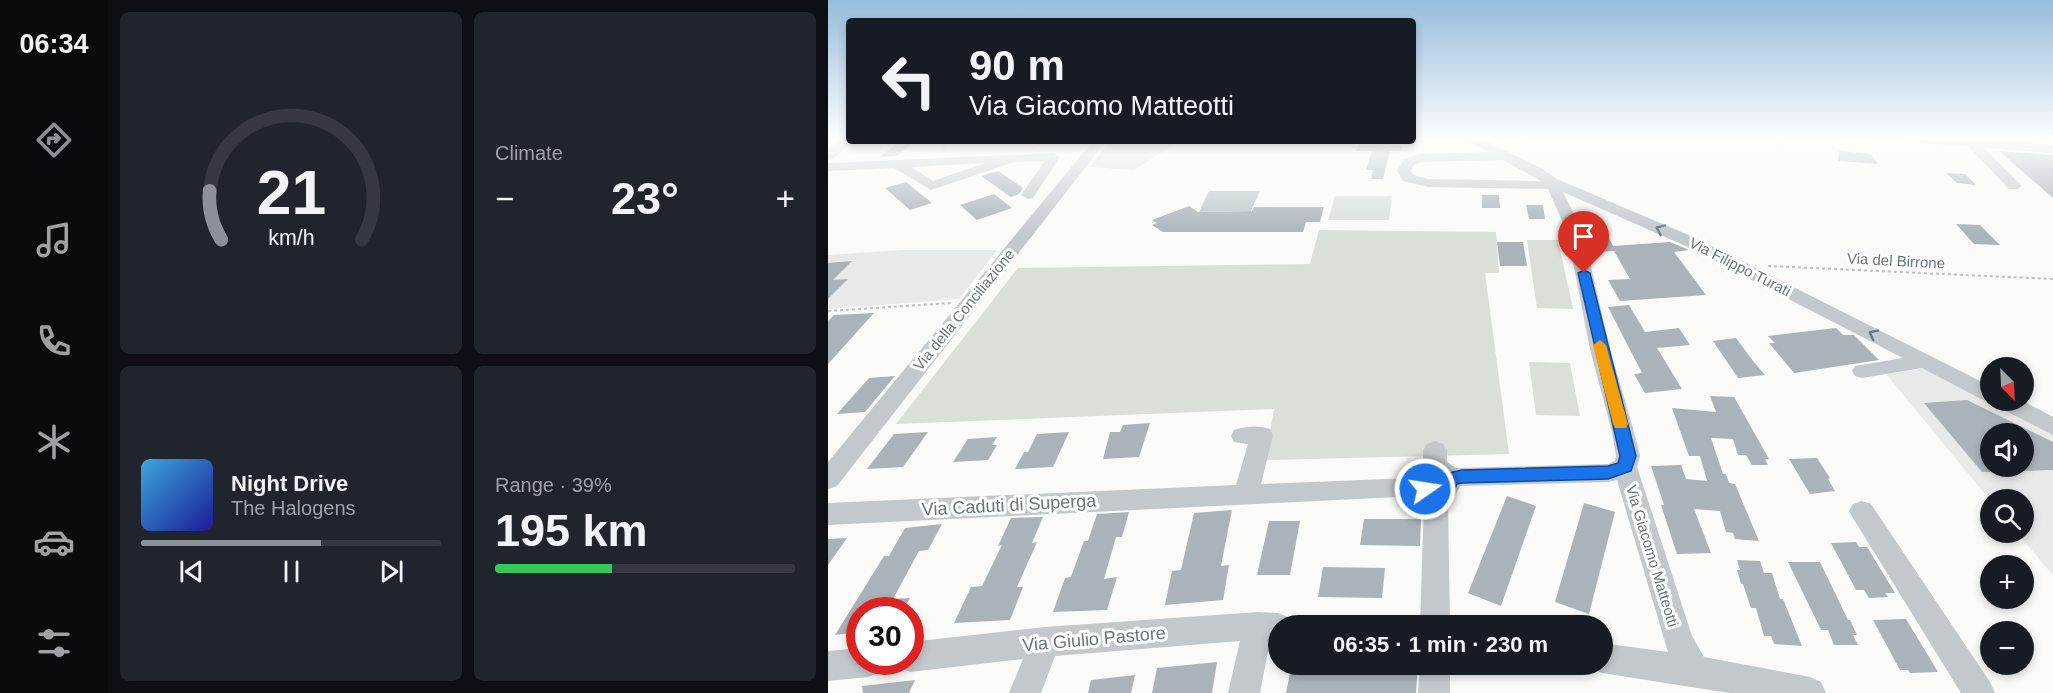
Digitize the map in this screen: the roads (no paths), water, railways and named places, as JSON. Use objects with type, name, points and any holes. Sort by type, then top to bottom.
[{"type":"street","points":[[907,170],[930,186],[976,170]]},
{"type":"street","points":[[1028,195],[1045,170]]},
{"type":"street","name":"Via della Conciliazione","points":[[828,479],[1076,170]]},
{"type":"street","points":[[1404,170],[1408,177],[1428,183],[1550,181]]},
{"type":"street","points":[[1532,170],[1550,181]]},
{"type":"street","points":[[1999,170],[2014,186]]},
{"type":"street","points":[[1438,178],[1550,181]]},
{"type":"street","name":"Via Filippo Turati","points":[[1550,181],[1583,193],[1737,266],[1980,390]]},
{"type":"street","name":"Via Giacomo Matteotti","points":[[1550,181],[1575,232],[1600,349],[1623,432],[1628,456],[1625,467],[1679,643],[1695,671]]},
{"type":"street","points":[[1862,371],[1924,361]]},
{"type":"street","points":[[2023,411],[2053,427]]},
{"type":"street","points":[[1242,436],[1262,435],[1248,489]]},
{"type":"street","name":"Via Caduti di Superga","points":[[828,514],[1189,497],[1248,489],[1399,487],[1434,475],[1608,473],[1625,467]]},
{"type":"street","points":[[1434,475],[1435,615]]},
{"type":"street","points":[[1863,511],[1979,693]]},
{"type":"street","points":[[1244,693],[1268,627]]},
{"type":"street","name":"Via Giulio Pastore","points":[[924,655],[1045,642],[1268,627]]},
{"type":"street","points":[[1024,693],[1045,642]]},
{"type":"street","points":[[1613,660],[1695,671],[1810,693]]},
{"type":"street","points":[[828,666],[846,664]]},
{"type":"street","points":[[1434,693],[1435,675]]}]
